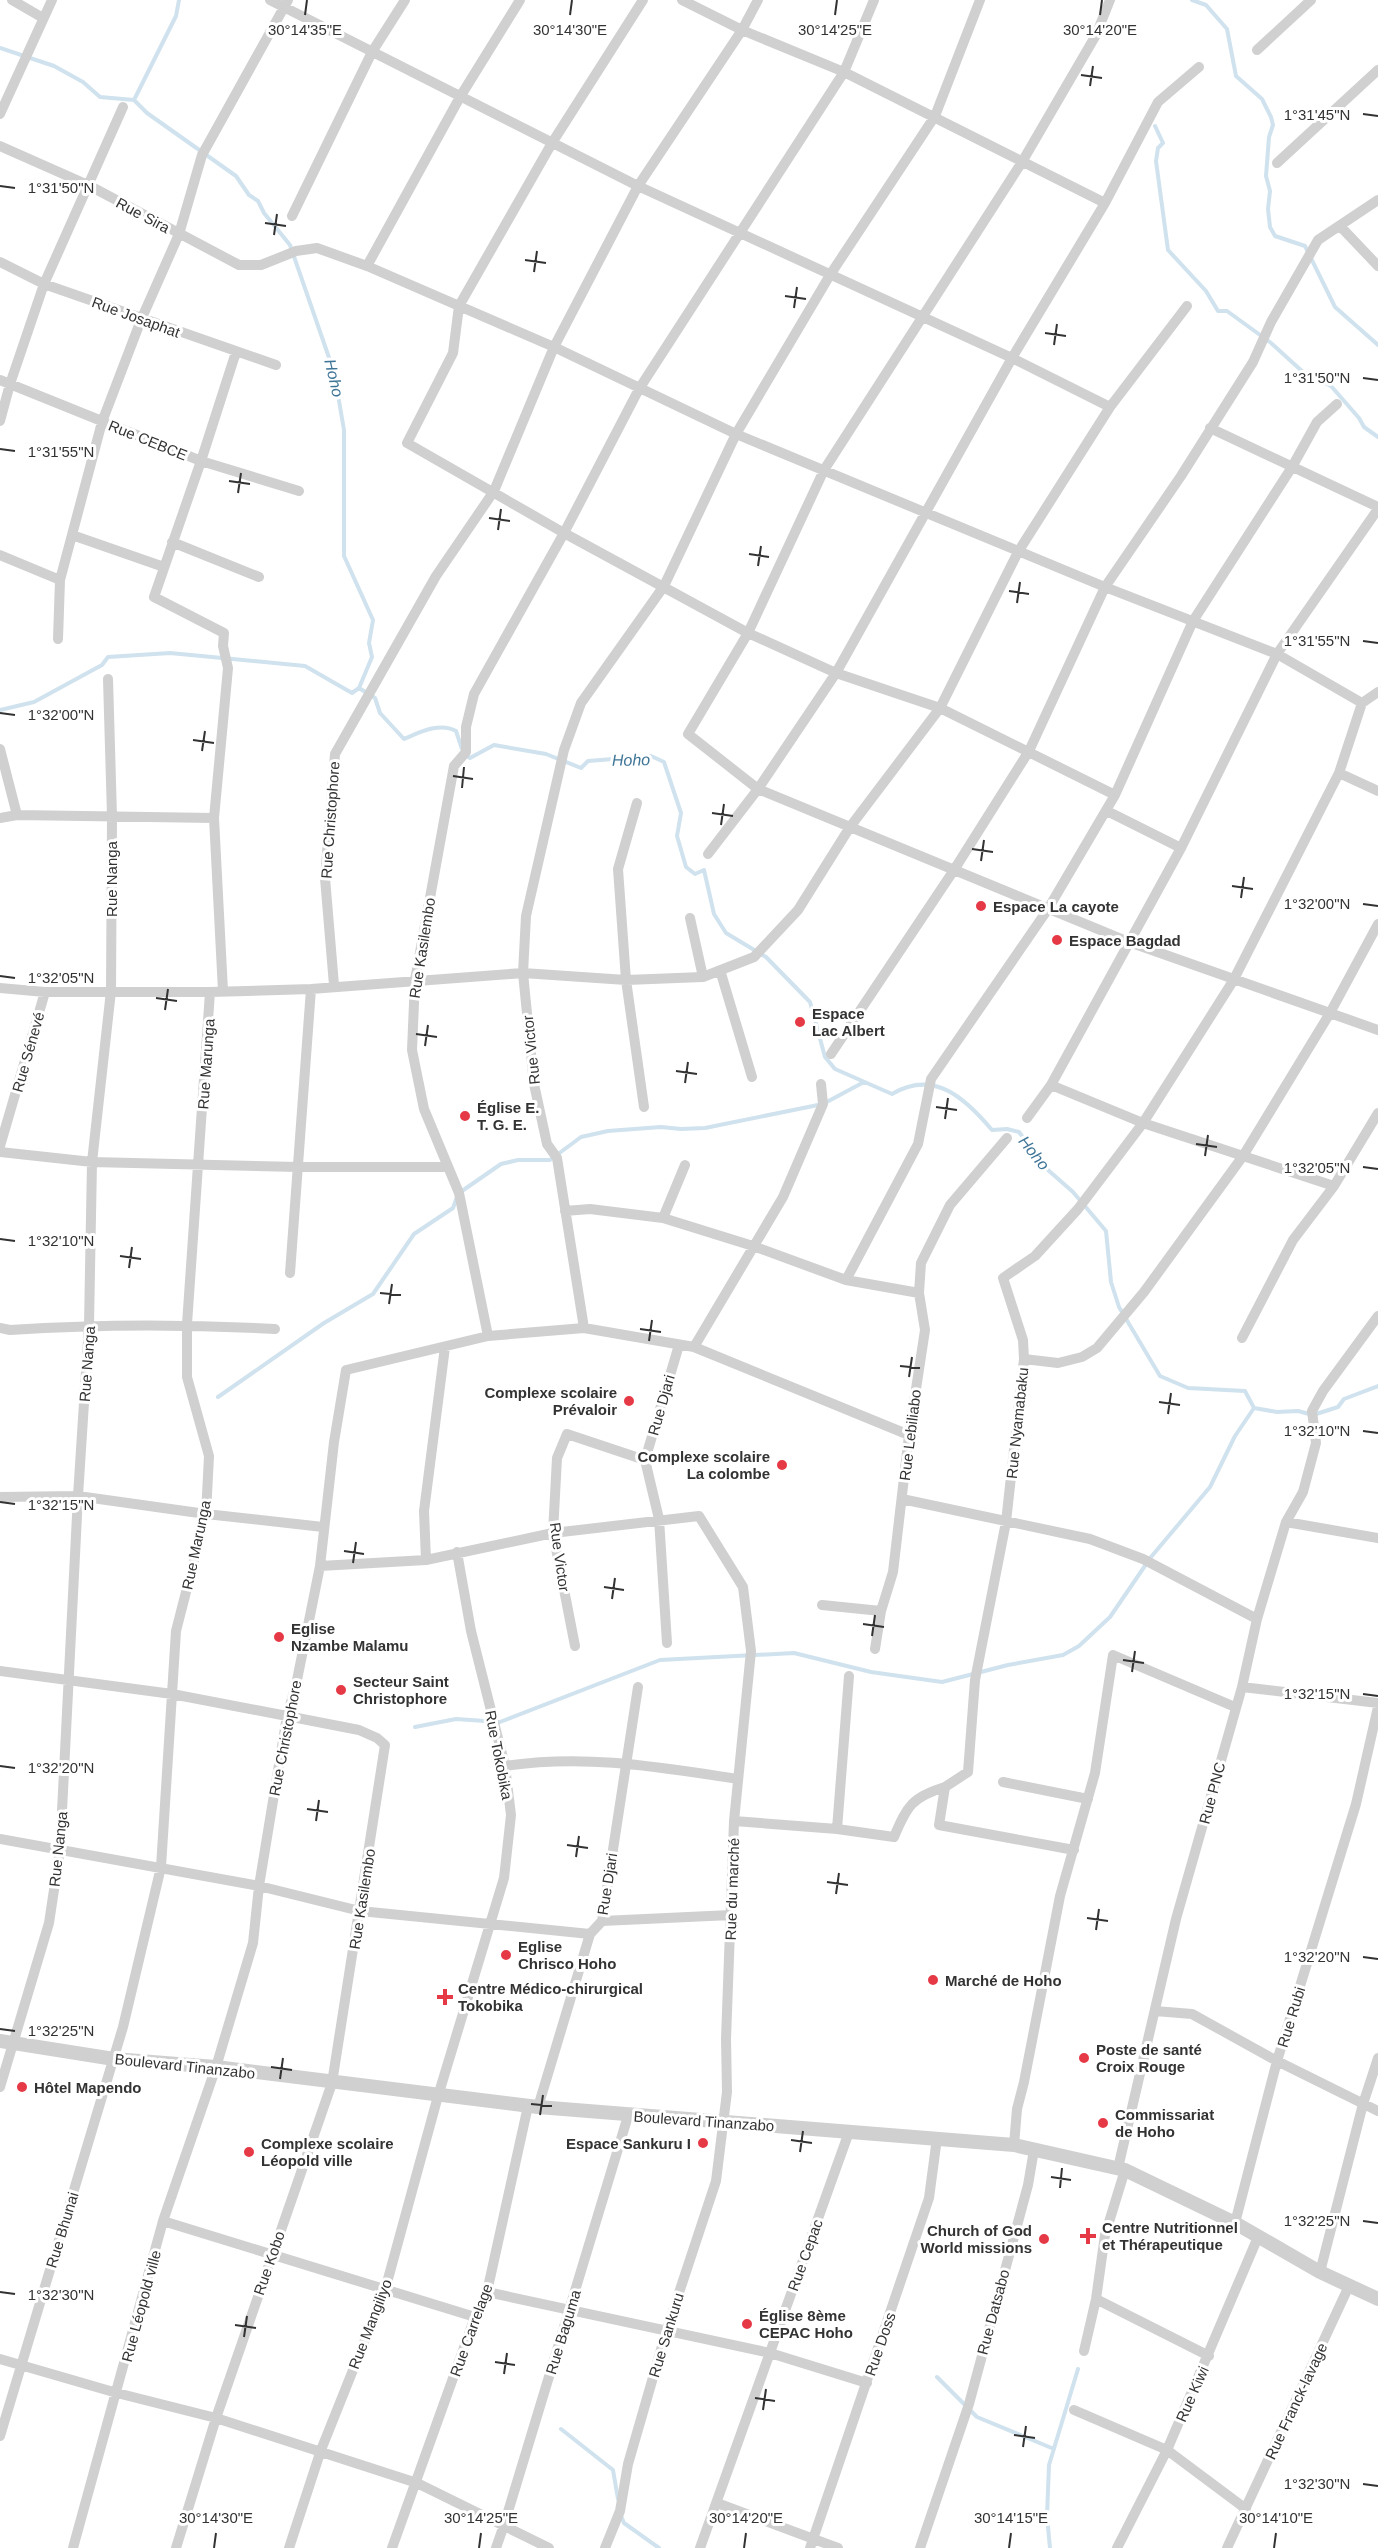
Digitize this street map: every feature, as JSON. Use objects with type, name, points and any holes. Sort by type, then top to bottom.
[{"type":"street","points":[[12,0],[43,18]]},
{"type":"street","points":[[0,114],[52,0]]},
{"type":"street","points":[[270,0],[286,3],[372,52],[638,186],[1012,358],[1110,407]]},
{"type":"street","points":[[292,216],[372,52],[405,0]]},
{"type":"street","points":[[520,0],[460,97],[367,266],[554,347],[736,435],[1018,552],[1277,654],[1362,703]]},
{"type":"street","points":[[644,0],[552,143],[459,306],[453,353],[407,443],[564,533],[748,633],[836,673],[940,708],[1115,795]]},
{"type":"street","points":[[682,0],[742,30],[844,72],[1105,203]]},
{"type":"street","name":"Rue Christophore","points":[[334,985],[325,878],[335,754],[436,576],[494,491],[554,347],[638,186],[742,30],[758,0]]},
{"type":"street","points":[[564,533],[639,388],[844,72],[874,0]]},
{"type":"street","name":"Rue Victor","points":[[584,1328],[557,1158],[547,1144],[534,1084],[523,973],[526,916],[564,750],[581,703],[664,586],[736,435],[830,275],[935,116],[980,0]]},
{"type":"street","points":[[1110,0],[1096,35],[1022,162],[920,317],[824,470],[748,633],[688,734],[758,789],[1129,942],[1233,981],[1378,1030]]},
{"type":"street","points":[[1257,50],[1311,0]]},
{"type":"street","points":[[58,639],[60,580],[102,422],[141,320],[179,234],[203,152],[286,3]]},
{"type":"street","points":[[708,854],[758,789],[836,673],[1012,358],[1105,203],[1158,102],[1199,67]]},
{"type":"street","points":[[1277,163],[1378,70]]},
{"type":"street","points":[[0,421],[5,382],[44,284],[123,107]]},
{"type":"street","name":"Rue Sira","points":[[0,146],[88,185],[239,265],[261,265],[292,253],[317,248],[367,266]]},
{"type":"street","points":[[831,1054],[954,870],[1029,751],[1105,587],[1181,476],[1253,362],[1271,322],[1318,240],[1378,200]]},
{"type":"street","points":[[1340,226],[1378,266]]},
{"type":"street","name":"Rue Josaphat","points":[[0,261],[44,284],[141,320],[276,365]]},
{"type":"street","points":[[0,988],[45,992],[210,992],[311,988],[523,973],[626,980],[703,977],[754,957],[798,910],[850,827],[940,708],[1018,552],[1110,407],[1187,306]]},
{"type":"street","points":[[224,991],[214,818],[228,668],[223,646],[224,633],[154,597],[236,352]]},
{"type":"street","name":"Rue CEBCE","points":[[5,382],[201,461],[299,491]]},
{"type":"street","points":[[846,1280],[918,1144],[931,1079],[1048,909],[1107,811],[1193,621],[1292,467],[1317,422],[1337,405]]},
{"type":"street","points":[[1027,1118],[1051,1085],[1181,849],[1277,654],[1378,508],[1210,429]]},
{"type":"street","name":"Rue Kasilembo","points":[[488,1336],[459,1193],[424,1109],[412,1050],[415,980],[454,766],[466,752],[466,727],[474,694],[564,533]]},
{"type":"street","points":[[72,535],[164,567]]},
{"type":"street","points":[[172,542],[259,578]]},
{"type":"street","points":[[0,555],[60,580]]},
{"type":"street","name":"Rue Nanga","points":[[0,2087],[7,2042],[49,1923],[60,1850],[89,1325],[92,1162],[111,991],[112,816],[108,679]]},
{"type":"street","points":[[1143,1123],[1233,981],[1339,773],[1362,703],[1378,692]]},
{"type":"street","points":[[0,749],[16,815]]},
{"type":"street","points":[[1339,773],[1378,790]]},
{"type":"street","points":[[637,802],[618,869],[626,980],[644,1107]]},
{"type":"street","points":[[1107,811],[1181,849]]},
{"type":"street","points":[[0,818],[16,815],[214,818]]},
{"type":"street","points":[[690,918],[703,977]]},
{"type":"street","points":[[1024,1359],[1058,1363],[1082,1357],[1097,1348],[1124,1315],[1243,1156],[1330,1013],[1378,924]]},
{"type":"street","points":[[720,970],[752,1077]]},
{"type":"street","points":[[290,1273],[311,988]]},
{"type":"street","name":"Rue Sénevé","points":[[0,1146],[45,992]]},
{"type":"street","name":"Rue Marunga","points":[[114,2059],[161,1867],[176,1631],[206,1514],[209,1456],[187,1377],[187,1324],[210,992]]},
{"type":"street","points":[[694,1347],[783,1197],[823,1104],[821,1084]]},
{"type":"street","points":[[1051,1085],[1143,1123],[1334,1186]]},
{"type":"street","points":[[1242,1338],[1293,1240],[1334,1186],[1378,1113]]},
{"type":"street","name":"Rue Nyamabaku","points":[[945,1787],[968,1772],[975,1676],[1006,1522],[1024,1359],[1023,1340],[1003,1278],[1035,1256],[1080,1206],[1143,1123]]},
{"type":"street","name":"Rue Lebiliabo","points":[[875,1649],[881,1611],[893,1572],[909,1435],[925,1330],[919,1293],[921,1263],[950,1205],[1007,1138]]},
{"type":"street","points":[[0,1152],[92,1162],[299,1167],[447,1167]]},
{"type":"street","points":[[663,1218],[685,1165]]},
{"type":"street","points":[[565,1211],[590,1209],[663,1218],[753,1246],[846,1280],[919,1293]]},
{"type":"street","name":"Rue PNC","points":[[1084,2351],[1096,2299],[1105,2235],[1176,1919],[1242,1687],[1257,1619],[1286,1522],[1303,1492],[1316,1443],[1312,1411],[1323,1391],[1378,1316]]},
{"type":"street","points":[[0,1328],[10,1330],[89,1325],[187,1324],[275,1329]]},
{"type":"street","points":[[426,1560],[424,1511],[445,1347],[488,1336],[584,1328],[694,1347],[909,1435]]},
{"type":"street","name":"Rue Djari","points":[[667,1643],[659,1519],[645,1460],[679,1345]]},
{"type":"street","name":"Rue Christophore","points":[[216,2067],[253,1943],[259,1886],[287,1716],[296,1685],[320,1566],[323,1527],[346,1370],[445,1347]]},
{"type":"street","name":"Rue Victor","points":[[574,1646],[553,1533],[557,1458],[567,1434],[645,1460]]},
{"type":"street","points":[[0,1497],[78,1496],[323,1527]]},
{"type":"street","points":[[902,1499],[1090,1539],[1143,1559],[1257,1619]]},
{"type":"street","name":"Rue du marché","points":[[659,1519],[699,1516],[743,1587],[751,1654],[734,1821],[726,2039],[727,2092],[724,2120]]},
{"type":"street","points":[[320,1566],[426,1560],[553,1533],[659,1519]]},
{"type":"street","points":[[1286,1522],[1378,1538]]},
{"type":"street","name":"Rue Tokobika","points":[[438,2096],[504,1878],[510,1815],[505,1766],[471,1631],[457,1552]]},
{"type":"street","points":[[822,1605],[881,1611]]},
{"type":"street","points":[[1014,2145],[1017,2109],[1060,1896],[1095,1773],[1113,1655],[1235,1707]]},
{"type":"street","points":[[0,1671],[172,1694],[287,1716]]},
{"type":"street","points":[[837,1829],[849,1676]]},
{"type":"street","name":"Rue Djari","points":[[533,2107],[590,1934],[602,1921],[638,1687]]},
{"type":"street","points":[[1242,1687],[1378,1702]]},
{"type":"street","name":"Rue Rubi","points":[[1235,2223],[1277,2061],[1356,1804],[1378,1707]]},
{"type":"street","name":"Rue Kasilembo","points":[[287,1716],[359,1730],[377,1738],[385,1745],[332,2083]]},
{"type":"street","points":[[505,1766],[544,1760],[625,1762],[738,1779]]},
{"type":"street","points":[[1003,1782],[1088,1799]]},
{"type":"street","points":[[734,1821],[837,1829],[894,1837],[907,1808],[922,1794],[945,1787],[939,1825],[1074,1850]]},
{"type":"street","points":[[0,1839],[259,1886],[360,1911],[590,1934]]},
{"type":"street","points":[[602,1921],[731,1915]]},
{"type":"street","points":[[1155,2011],[1192,2014],[1277,2061],[1378,2111]]},
{"type":"street","name":"Boulevard Tinanzabo","points":[[7,2042],[114,2059],[216,2067],[533,2107],[628,2116],[724,2120],[1014,2145],[1121,2169],[1235,2223],[1320,2272],[1378,2299]]},
{"type":"street","points":[[1320,2272],[1363,2104],[1378,2058]]},
{"type":"street","name":"Rue Bhunai","points":[[0,2436],[114,2059]]},
{"type":"street","name":"Rue Léopold ville","points":[[73,2548],[163,2221],[216,2067]]},
{"type":"street","name":"Rue Kobo","points":[[176,2548],[216,2418],[332,2083]]},
{"type":"street","name":"Rue Mangiliyo","points":[[288,2548],[321,2450],[385,2290],[438,2096]]},
{"type":"street","name":"Rue Carrelage","points":[[392,2548],[487,2292],[533,2107]]},
{"type":"street","name":"Rue Baguma","points":[[495,2548],[504,2525],[628,2116]]},
{"type":"street","name":"Rue Sankuru","points":[[605,2548],[620,2511],[628,2464],[667,2329],[716,2181],[724,2120]]},
{"type":"street","name":"Rue Cepac","points":[[700,2548],[849,2132]]},
{"type":"street","name":"Rue Doss","points":[[812,2543],[929,2198],[937,2138]]},
{"type":"street","name":"Rue Datsabo","points":[[920,2548],[969,2404],[1028,2185],[1034,2150]]},
{"type":"street","points":[[163,2221],[476,2317]]},
{"type":"street","name":"Rue Kiwi","points":[[1117,2548],[1167,2450],[1258,2237]]},
{"type":"street","name":"Rue Franck-lavage","points":[[1227,2548],[1349,2286]]},
{"type":"street","points":[[487,2292],[770,2353],[867,2383]]},
{"type":"street","points":[[1096,2299],[1209,2356]]},
{"type":"street","points":[[0,2359],[117,2393],[216,2418],[321,2450],[417,2483],[549,2548]]},
{"type":"street","points":[[1074,2410],[1167,2450],[1246,2509]]},
{"type":"street","points":[[717,2503],[812,2543],[838,2548]]},
{"type":"waterway","points":[[134,100],[176,16],[179,0]]},
{"type":"waterway","points":[[1192,0],[1206,5],[1227,29],[1236,76],[1262,99],[1271,117],[1273,125],[1269,137],[1266,176],[1270,191],[1268,209],[1270,227],[1275,236],[1305,246],[1335,307],[1378,345]]},
{"type":"waterway","name":"Hoho","points":[[0,48],[54,66],[83,82],[100,97],[134,100],[147,113],[236,176],[249,195],[258,201],[264,213],[290,245],[334,372],[344,430],[344,556],[373,620],[369,643],[372,657],[359,688]]},
{"type":"waterway","points":[[1155,126],[1163,143],[1158,148],[1156,161],[1168,250],[1206,291],[1218,311],[1227,311],[1271,343],[1303,372],[1331,386],[1364,427],[1378,437]]},
{"type":"waterway","points":[[0,710],[34,702],[102,665],[108,657],[170,653],[305,666],[352,693],[359,688]]},
{"type":"waterway","name":"Hoho","points":[[359,688],[375,698],[380,713],[404,739],[430,729],[450,728],[456,731],[462,749]]},
{"type":"waterway","name":"Hoho","points":[[465,755],[470,758],[494,745],[546,754],[581,768],[588,761],[651,756],[664,762],[681,813],[677,836],[686,867],[695,874],[704,870],[714,914],[726,933],[766,957],[810,1002],[825,1057],[835,1069],[892,1094],[907,1087],[935,1086],[960,1098],[992,1130],[1007,1129],[1019,1132],[1048,1170],[1073,1192],[1106,1231],[1111,1282],[1119,1307],[1160,1376],[1188,1388],[1245,1391],[1254,1408]]},
{"type":"waterway","points":[[462,1191],[501,1164],[518,1160],[550,1160],[581,1137],[608,1131],[661,1127],[705,1128],[823,1104],[864,1082]]},
{"type":"waterway","points":[[218,1397],[324,1323],[373,1294],[414,1234],[453,1208],[457,1197]]},
{"type":"waterway","name":"Hoho","points":[[1254,1408],[1277,1412],[1298,1411],[1313,1415],[1338,1407],[1344,1399],[1378,1386]]},
{"type":"waterway","points":[[415,1727],[456,1719],[500,1722],[660,1660],[794,1653],[871,1672],[942,1682],[1008,1665],[1063,1655],[1079,1646],[1110,1617],[1151,1557],[1210,1487],[1235,1436],[1254,1408]]},
{"type":"waterway","points":[[1050,2548],[1047,2516],[1049,2465],[1078,2369]]},
{"type":"waterway","points":[[937,2377],[977,2417],[1054,2449]]},
{"type":"waterway","points":[[561,2429],[613,2470],[618,2499]]},
{"type":"waterway","points":[[621,2516],[624,2523],[659,2548]]},
{"type":"place","name":"Espace La cayote","points":[[981,906]]},
{"type":"place","name":"Espace Bagdad","points":[[1057,940]]},
{"type":"place","name":"Espace Lac Albert","points":[[800,1022]]},
{"type":"place","name":"Église E. T. G. E.","points":[[465,1116]]},
{"type":"place","name":"Complexe scolaire Prévaloir","points":[[629,1401]]},
{"type":"place","name":"Complexe scolaire La colombe","points":[[782,1465]]},
{"type":"place","name":"Eglise Nzambe Malamu","points":[[279,1637]]},
{"type":"place","name":"Secteur Saint Christophore","points":[[341,1690]]},
{"type":"place","name":"Eglise Chrisco Hoho","points":[[506,1955]]},
{"type":"place","name":"Marché de Hoho","points":[[933,1980]]},
{"type":"place","name":"Centre Médico-chirurgical Tokobika","points":[[445,1997]]},
{"type":"place","name":"Poste de santé Croix Rouge","points":[[1084,2058]]},
{"type":"place","name":"Hôtel Mapendo","points":[[22,2087]]},
{"type":"place","name":"Commissariat de Hoho","points":[[1103,2123]]},
{"type":"place","name":"Espace Sankuru I","points":[[703,2143]]},
{"type":"place","name":"Complexe scolaire Léopold ville","points":[[249,2152]]},
{"type":"place","name":"Centre Nutritionnel et Thérapeutique","points":[[1088,2236]]},
{"type":"place","name":"Church of God World missions","points":[[1044,2239]]},
{"type":"place","name":"Église 8ème CEPAC Hoho","points":[[747,2324]]}]
